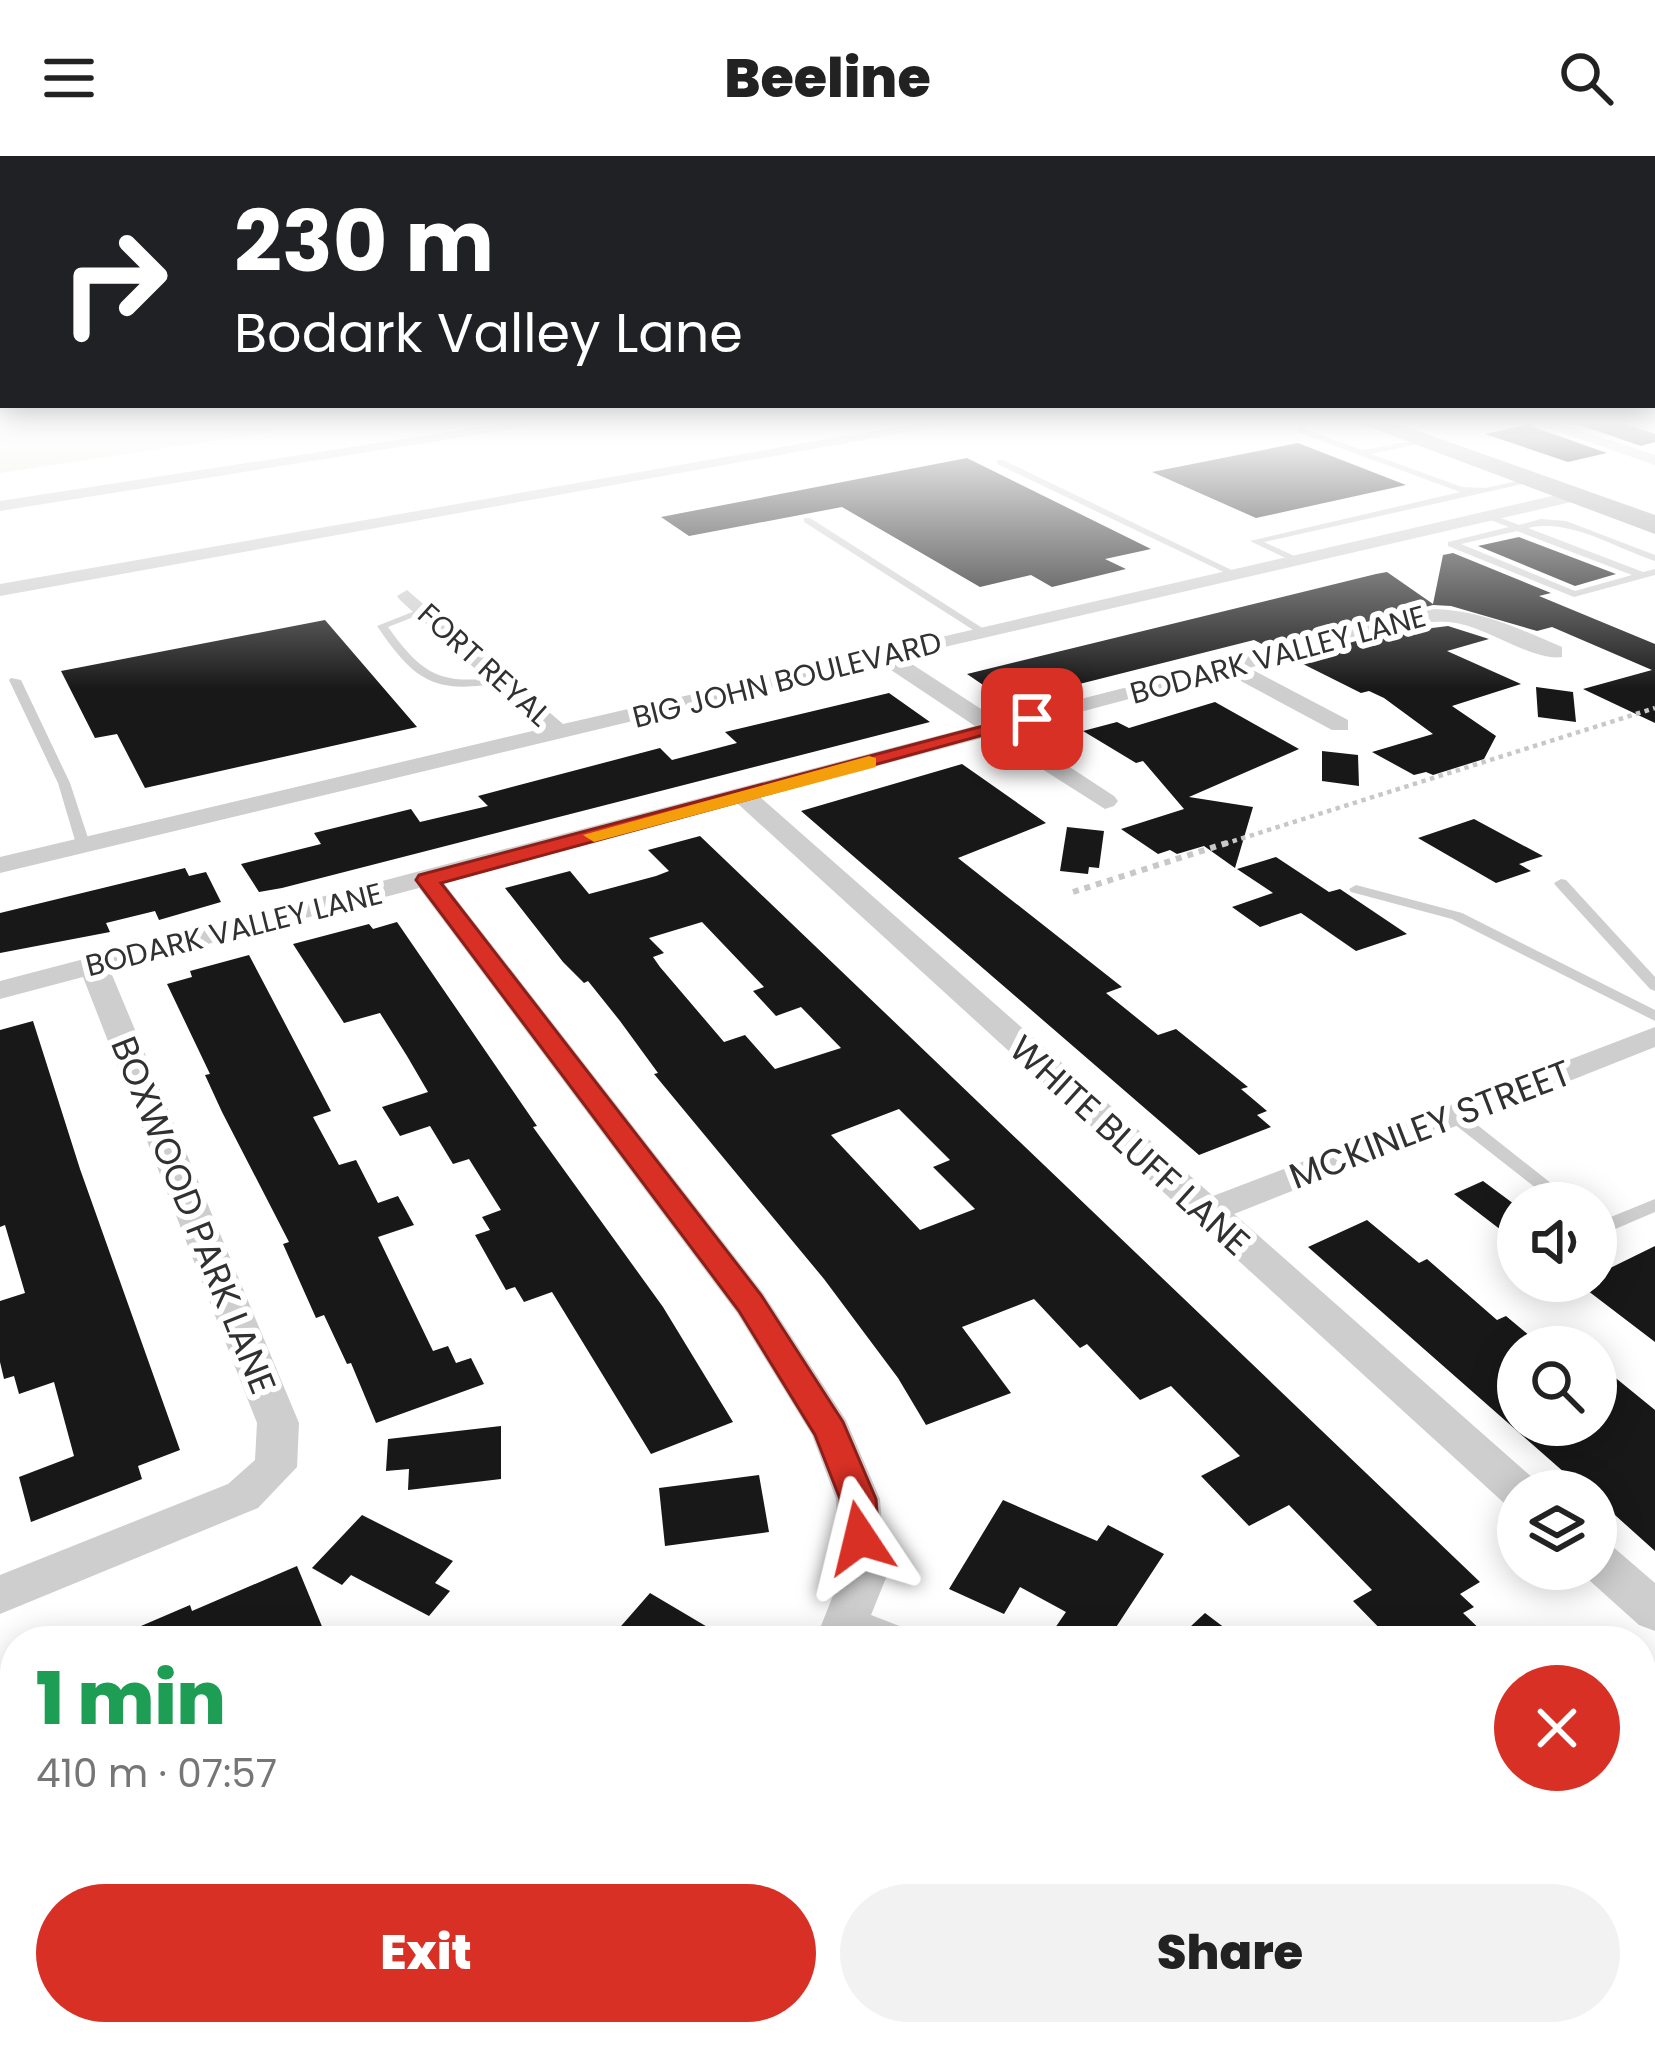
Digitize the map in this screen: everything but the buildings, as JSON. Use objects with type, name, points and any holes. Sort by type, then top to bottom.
[{"type":"main road","points":[[1619,512],[1655,525]]},
{"type":"street","points":[[0,590],[442,512]]},
{"type":"street","name":"BIG JOHN BOULEVARD","points":[[0,866],[982,631],[1504,512]]},
{"type":"street","name":"FORT REYAL","points":[[415,604],[561,734]]},
{"type":"street","name":"BODARK VALLEY LANE","points":[[0,990],[1442,612],[1487,622],[1554,652]]},
{"type":"street","points":[[886,657],[1105,801]]},
{"type":"street","points":[[1231,667],[1340,725]]},
{"type":"street","name":"WHITE BLUFF LANE","points":[[745,796],[1497,1471]]},
{"type":"street","points":[[427,880],[750,1303],[831,1431],[858,1499],[863,1577],[858,1626]]},
{"type":"street","name":"BOXWOOD PARK LANE","points":[[0,1595],[243,1496],[276,1467],[278,1423],[93,966]]},
{"type":"street","name":"MCKINLEY STREET","points":[[1205,1213],[1317,1165],[1655,1036]]},
{"type":"street","points":[[1617,1578],[1655,1611]]},
{"type":"lane","points":[[1105,512],[1237,575]]},
{"type":"lane","points":[[1298,561],[1255,541],[1384,512]]},
{"type":"lane","points":[[1488,516],[1608,557],[1642,575]]},
{"type":"lane","points":[[806,520],[982,631]]},
{"type":"lane","points":[[1655,558],[1578,529],[1541,522],[1451,544],[1574,594],[1655,572]]},
{"type":"lane","points":[[1437,528],[1468,540]]},
{"type":"lane","points":[[1564,532],[1578,529]]},
{"type":"lane","points":[[1586,540],[1600,537]]},
{"type":"lane","points":[[1608,557],[1621,545]]},
{"type":"lane","points":[[1629,556],[1642,553]]},
{"type":"lane","points":[[415,604],[382,626],[412,664],[448,686],[500,680]]},
{"type":"lane","points":[[15,680],[64,783],[84,847]]},
{"type":"lane","points":[[1561,883],[1655,986]]},
{"type":"lane","points":[[1356,889],[1457,916],[1655,1016]]},
{"type":"lane","points":[[1455,1115],[1540,1182]]},
{"type":"lane","points":[[1617,1221],[1655,1204]]},
{"type":"path","points":[[1073,892],[1655,708]]},
{"type":"slow traffic","points":[[594,835],[869,762]]},
{"type":"route","points":[[860,1538],[858,1499],[831,1431],[750,1303],[427,880],[1032,719]]}]
